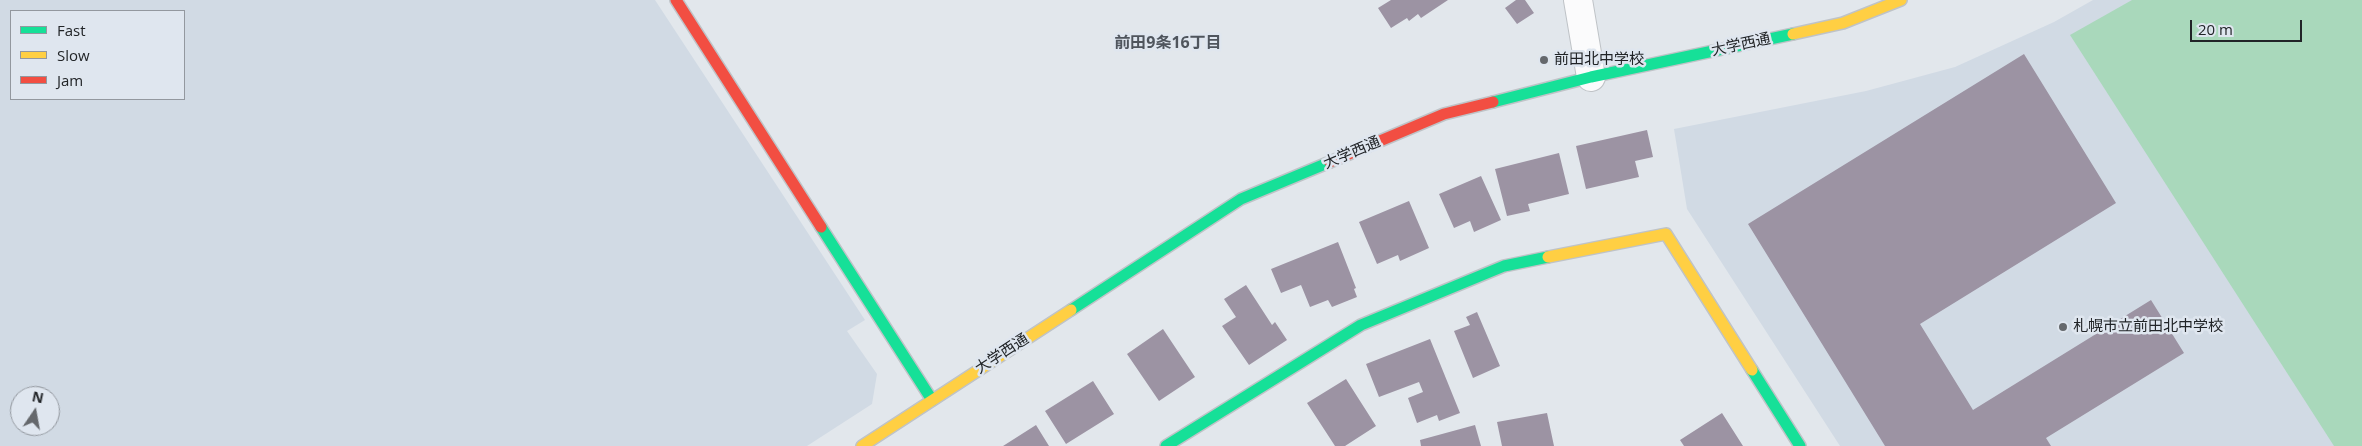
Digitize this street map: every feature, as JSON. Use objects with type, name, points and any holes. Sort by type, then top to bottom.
[{"type":"street","points":[[676,0],[932,400]]},
{"type":"street","points":[[1578,0],[1591,77]]},
{"type":"street","name":"大学西通","points":[[862,446],[1241,200],[1444,114],[1591,77],[1843,23],[1901,0]]},
{"type":"street","points":[[1166,446],[1361,324],[1504,266],[1666,234],[1800,446]]},
{"type":"shaded area","points":[[0,0],[655,0],[865,320],[847,331],[877,374],[872,404],[807,446],[0,446]]},
{"type":"shaded area","name":"札幌市立前田北中学校","points":[[2093,0],[2362,0],[2362,446],[1840,446],[1687,209],[1674,129],[1866,91],[1955,67],[2054,22]]},
{"type":"green space","points":[[2132,0],[2362,0],[2362,446],[2334,446],[2070,35]]},
{"type":"building","points":[[1391,0],[1448,0],[1421,18],[1418,14],[1409,21],[1407,18],[1391,28],[1378,8]]},
{"type":"building","points":[[1516,0],[1525,0],[1534,13],[1517,24],[1505,8]]},
{"type":"building","points":[[2024,54],[2116,203],[1920,324],[1973,410],[2151,300],[2184,353],[2046,438],[2051,446],[1885,446],[1748,224]]},
{"type":"building","points":[[1647,130],[1653,157],[1635,161],[1639,177],[1586,189],[1576,146]]},
{"type":"building","points":[[1559,153],[1569,194],[1528,204],[1530,211],[1507,216],[1495,169]]},
{"type":"building","points":[[1481,176],[1501,220],[1474,232],[1470,221],[1454,228],[1439,194]]},
{"type":"building","points":[[1409,201],[1429,248],[1400,261],[1398,255],[1377,264],[1359,222]]},
{"type":"building","points":[[1338,242],[1356,288],[1354,289],[1357,297],[1332,307],[1328,300],[1310,307],[1301,285],[1281,293],[1271,269]]},
{"type":"building","points":[[1246,285],[1272,325],[1275,322],[1287,340],[1249,365],[1222,326],[1236,317],[1224,299]]},
{"type":"building","points":[[1477,312],[1500,366],[1473,378],[1454,331],[1470,325],[1466,317]]},
{"type":"building","points":[[1163,329],[1195,377],[1159,401],[1127,354]]},
{"type":"building","points":[[1430,339],[1460,413],[1439,421],[1437,415],[1417,423],[1408,398],[1423,392],[1419,382],[1379,397],[1366,364]]},
{"type":"building","points":[[1346,379],[1376,426],[1345,446],[1335,446],[1307,403]]},
{"type":"building","points":[[1093,381],[1114,414],[1066,444],[1045,411]]},
{"type":"building","points":[[1547,413],[1554,446],[1502,446],[1497,422]]},
{"type":"building","points":[[1722,413],[1743,446],[1684,446],[1680,440]]},
{"type":"building","points":[[1036,425],[1049,446],[1003,446]]},
{"type":"building","points":[[1475,425],[1481,446],[1421,446],[1420,440]]},
{"type":"traffic: fast","points":[[1493,102],[1591,77],[1793,34]]},
{"type":"traffic: fast","points":[[1071,310],[1241,199],[1330,162]]},
{"type":"traffic: fast","points":[[821,227],[932,400]]},
{"type":"traffic: fast","points":[[1166,446],[1361,325],[1504,266],[1548,257]]},
{"type":"traffic: fast","points":[[1752,370],[1800,446]]},
{"type":"traffic: slow","points":[[1793,34],[1843,23],[1901,0]]},
{"type":"traffic: slow","points":[[1548,257],[1666,234],[1752,370]]},
{"type":"traffic: slow","points":[[862,446],[1071,310]]},
{"type":"traffic: jam","points":[[676,0],[821,227]]},
{"type":"traffic: jam","points":[[1330,162],[1444,114],[1493,102]]},
{"type":"place","name":"前田北中学校","points":[[1544,60]]},
{"type":"place","name":"札幌市立前田北中学校","points":[[2063,327]]},
{"type":"district","name":"前田9条16丁目","points":[[1168,43]]}]
